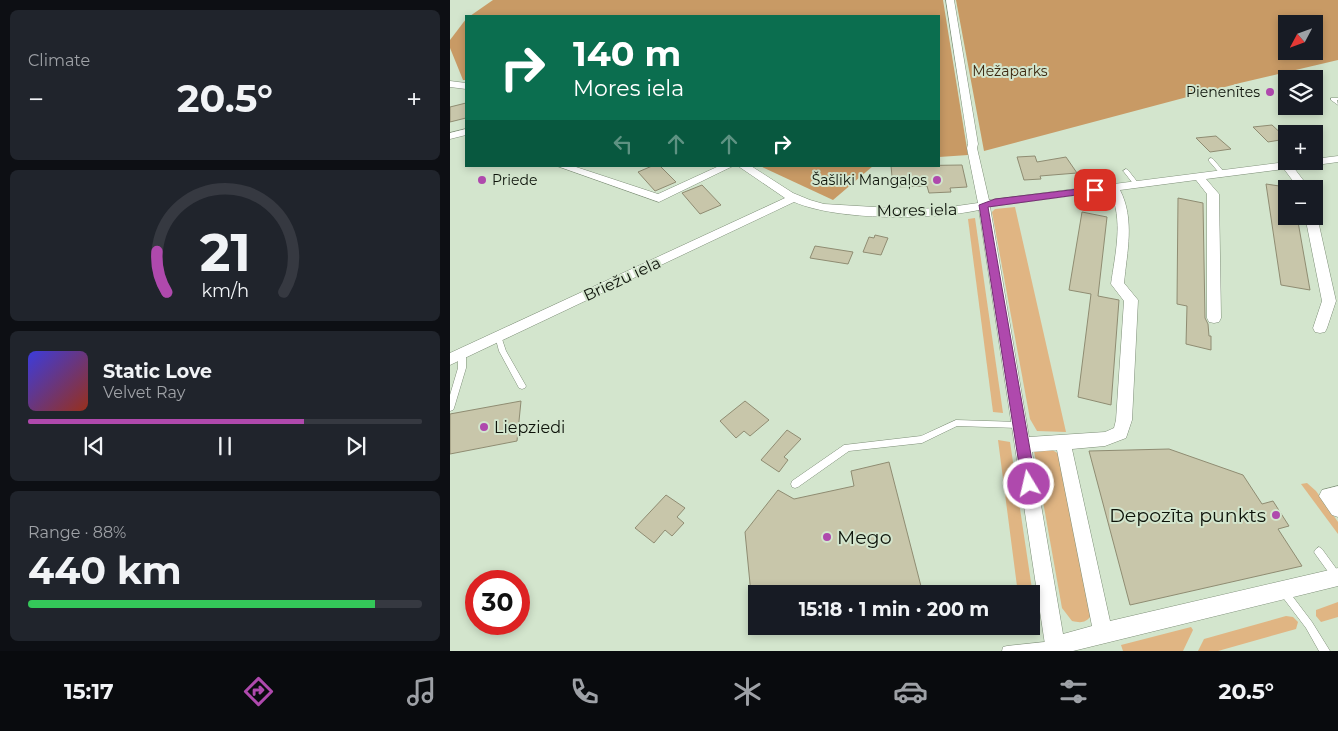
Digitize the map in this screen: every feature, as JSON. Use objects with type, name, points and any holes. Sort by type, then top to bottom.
[{"type":"street","points":[[950,4],[1055,649],[1103,632],[1284,592],[1337,577]]},
{"type":"street","points":[[450,84],[465,86]]},
{"type":"street","points":[[450,136],[465,132]]},
{"type":"street","name":"Mores iela","points":[[1323,161],[1338,159]]},
{"type":"street","points":[[565,167],[659,198],[726,167]]},
{"type":"street","name":"Mores iela","points":[[745,167],[794,198],[808,204],[828,208],[895,213],[951,212],[1017,199],[1278,167]]},
{"type":"street","points":[[1290,170],[1298,180]]},
{"type":"street","points":[[1199,177],[1213,194],[1214,318]]},
{"type":"street","points":[[1023,445],[1105,439],[1120,433],[1124,420],[1131,300],[1117,284],[1124,215],[1120,196],[1114,188]]},
{"type":"street","name":"Briežu iela","points":[[456,356],[794,198]]},
{"type":"street","points":[[1313,225],[1329,300],[1320,328]]},
{"type":"street","points":[[1063,442],[1103,632]]},
{"type":"street","points":[[1338,494],[1328,496],[1338,509]]},
{"type":"lane","points":[[1338,99],[1333,99],[1338,104]]},
{"type":"lane","points":[[1211,160],[1224,174]]},
{"type":"lane","points":[[1126,171],[1137,185]]},
{"type":"lane","points":[[1105,174],[1114,188]]},
{"type":"lane","points":[[498,336],[503,351],[522,386]]},
{"type":"lane","points":[[450,408],[462,368],[456,356]]},
{"type":"lane","points":[[795,484],[847,448],[922,439],[956,423],[1020,425]]},
{"type":"lane","points":[[1319,552],[1337,577]]},
{"type":"lane","points":[[1284,592],[1309,625],[1325,651]]},
{"type":"lane","points":[[1007,651],[1055,649]]},
{"type":"shaded area","points":[[1015,207],[1066,432],[1037,431],[1030,419],[992,212],[995,209]]},
{"type":"shaded area","points":[[975,218],[1003,413],[993,412],[968,219]]},
{"type":"shaded area","points":[[998,440],[1010,442],[1031,585],[1017,585]]},
{"type":"shaded area","points":[[1049,448],[1059,454],[1091,616],[1083,622],[1072,621],[1062,608],[1034,451]]},
{"type":"shaded area","points":[[1307,483],[1316,491],[1338,522],[1338,534],[1301,484]]},
{"type":"shaded area","points":[[1338,602],[1338,617],[1321,622],[1316,616],[1316,610]]},
{"type":"shaded area","points":[[1286,616],[1293,617],[1298,622],[1296,629],[1218,651],[1198,651],[1204,639]]},
{"type":"shaded area","points":[[1191,627],[1193,630],[1183,651],[1123,651],[1121,645]]},
{"type":"green space","points":[[493,0],[943,0],[968,155],[940,157],[940,15],[471,15]]},
{"type":"green space","name":"Mežaparks","points":[[956,0],[1338,0],[1338,60],[1295,70],[1278,70],[1278,74],[984,151]]},
{"type":"green space","points":[[465,20],[465,80],[463,80],[450,48],[450,40]]},
{"type":"green space","points":[[762,167],[872,167],[833,200]]},
{"type":"building","points":[[465,103],[465,118],[450,122],[450,107]]},
{"type":"building","points":[[1272,125],[1278,131],[1278,140],[1268,142],[1253,127]]},
{"type":"building","points":[[1216,136],[1231,149],[1210,152],[1196,138]]},
{"type":"building","points":[[1035,156],[1037,162],[1066,157],[1077,173],[1040,176],[1041,179],[1024,180],[1017,157]]},
{"type":"building","points":[[940,165],[962,165],[967,187],[950,188],[951,192],[929,193],[927,186],[893,187],[891,167],[940,167]]},
{"type":"building","points":[[650,167],[661,167],[676,182],[655,191],[638,172]]},
{"type":"building","points":[[1266,184],[1278,186],[1278,225],[1299,225],[1310,290],[1281,285]]},
{"type":"building","points":[[702,185],[721,205],[700,214],[682,193]]},
{"type":"building","points":[[1178,198],[1203,203],[1205,318],[1208,324],[1209,336],[1211,336],[1211,350],[1186,344],[1187,306],[1177,304]]},
{"type":"building","points":[[1082,212],[1107,217],[1098,296],[1119,300],[1111,405],[1078,397],[1091,294],[1069,290]]},
{"type":"building","points":[[875,235],[888,238],[881,255],[863,252],[869,237],[874,238]]},
{"type":"building","points":[[815,246],[853,252],[848,264],[810,258]]},
{"type":"building","name":"Liepziedi","points":[[521,401],[517,441],[450,454],[450,414]]},
{"type":"building","points":[[745,401],[769,420],[750,436],[744,431],[736,438],[720,421]]},
{"type":"building","points":[[787,430],[801,439],[784,457],[788,460],[779,472],[761,460]]},
{"type":"building","points":[[1169,449],[1243,475],[1262,504],[1273,501],[1289,526],[1278,529],[1302,566],[1130,605],[1089,451]]},
{"type":"building","name":"Mego","points":[[889,462],[921,585],[750,585],[745,532],[778,490],[794,499],[854,486],[851,471]]},
{"type":"building","points":[[666,495],[685,508],[677,517],[684,523],[672,536],[665,530],[654,543],[635,528]]},
{"type":"place","name":"Pienenītes","points":[[1270,92]]},
{"type":"place","name":"Priede","points":[[482,180]]},
{"type":"place","name":"Šašliki Mangaļos","points":[[937,180]]},
{"type":"place","name":"Liepziedi","points":[[484,427]]},
{"type":"place","name":"Depozīta punkts","points":[[1276,515]]},
{"type":"place","name":"Mego","points":[[827,537]]},
{"type":"route","points":[[1029,484],[984,205],[1095,190]]}]
